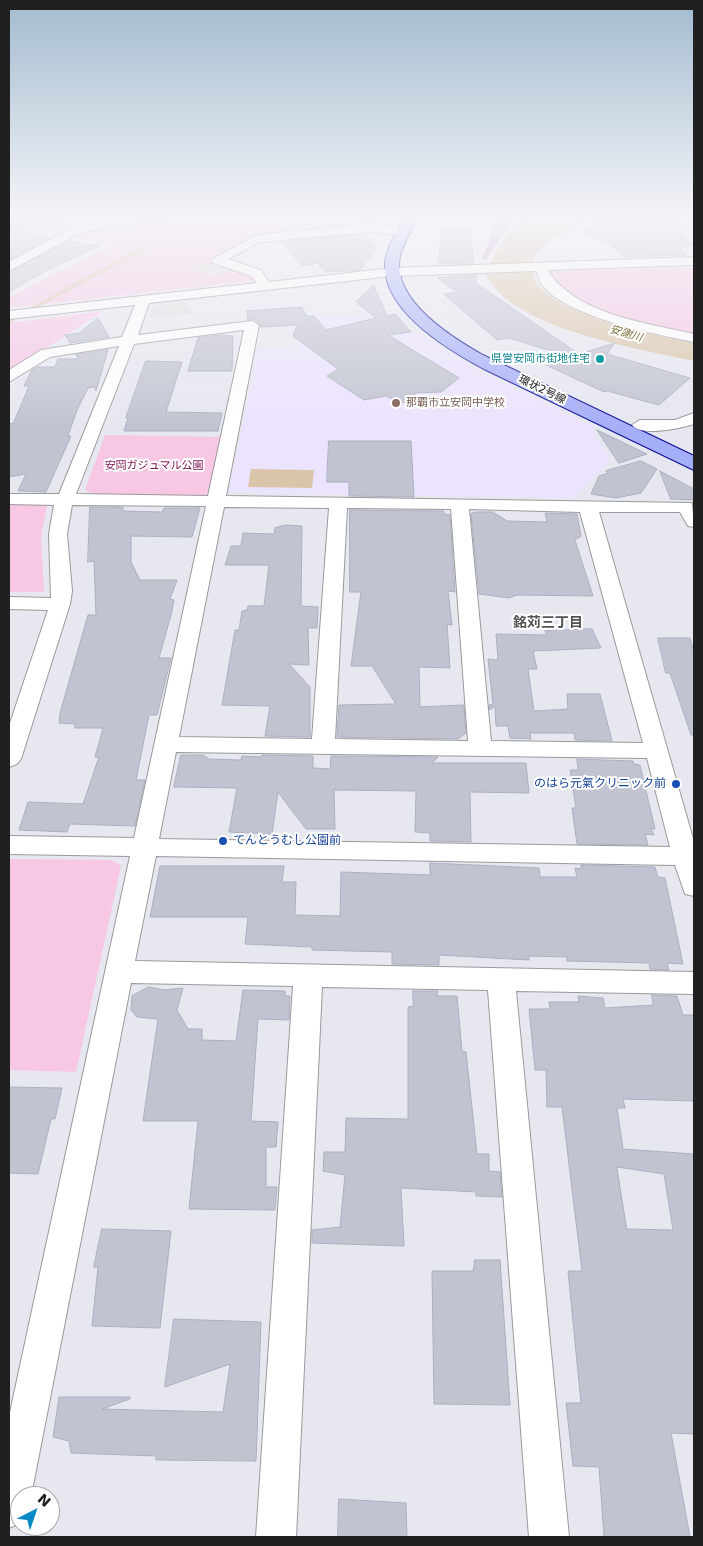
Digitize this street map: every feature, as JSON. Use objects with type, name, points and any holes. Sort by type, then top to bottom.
[{"type":"main road","name":"環状2号線","points":[[397,285],[423,321],[463,350],[694,464]]},
{"type":"main road","name":"環状2号線","points":[[418,285],[421,293],[443,319],[480,347],[694,451]]},
{"type":"street","points":[[9,315],[273,285]]},
{"type":"street","points":[[551,285],[554,290],[590,310],[618,320],[694,338]]},
{"type":"street","points":[[9,759],[53,634],[60,604],[62,572],[58,534],[66,500],[144,300]]},
{"type":"street","points":[[9,377],[46,353],[128,340],[252,326],[9,1508]]},
{"type":"street","points":[[640,425],[664,426],[694,418]]},
{"type":"street","points":[[9,499],[686,507],[694,522]]},
{"type":"street","points":[[323,745],[338,503]]},
{"type":"street","points":[[460,504],[480,747]]},
{"type":"street","points":[[586,507],[592,515],[656,751],[690,856],[694,886]]},
{"type":"street","points":[[9,603],[60,604]]},
{"type":"street","points":[[167,744],[656,751]]},
{"type":"street","points":[[9,845],[690,856]]},
{"type":"street","points":[[120,972],[694,983]]},
{"type":"street","points":[[276,1537],[308,976]]},
{"type":"street","points":[[501,979],[549,1537]]},
{"type":"shaded area","points":[[184,301],[193,314],[149,317],[153,307]]},
{"type":"shaded area","name":"那覇市立安岡中学校","points":[[339,314],[372,319],[410,334],[419,333],[479,371],[594,427],[594,433],[608,456],[608,464],[572,498],[228,492],[253,376],[255,348],[299,351],[306,332],[322,315]]},
{"type":"green space","points":[[33,285],[214,285],[9,308],[9,297]]},
{"type":"green space","points":[[556,285],[694,285],[694,336],[619,318],[562,294]]},
{"type":"green space","points":[[104,311],[10,371],[9,373],[9,323]]},
{"type":"green space","name":"安岡ガジュマル公園","points":[[105,435],[224,437],[212,492],[201,496],[98,496],[85,490]]},
{"type":"green space","points":[[9,503],[42,504],[47,506],[41,536],[44,592],[9,592]]},
{"type":"green space","points":[[9,859],[112,860],[121,866],[76,1072],[9,1070]]},
{"type":"water","name":"安謝川","points":[[493,285],[538,285],[552,298],[600,319],[627,328],[694,343],[694,361],[611,343],[580,334],[549,323],[522,310],[500,294]]},
{"type":"water","points":[[251,469],[314,470],[312,488],[248,487]]},
{"type":"building","points":[[9,285],[21,285],[9,292]]},
{"type":"building","points":[[448,285],[479,285],[579,354],[615,343],[607,354],[690,378],[659,405],[607,391],[604,392],[546,365],[571,357],[509,338],[497,340],[444,294],[457,292]]},
{"type":"building","points":[[374,286],[387,316],[395,314],[411,332],[388,335],[459,378],[441,392],[415,393],[413,400],[401,403],[386,396],[364,400],[327,376],[338,369],[293,336],[297,325],[261,327],[260,323],[253,319],[248,320],[247,311],[302,307],[306,316],[314,316],[326,330],[376,318],[356,302]]},
{"type":"building","points":[[98,318],[109,337],[70,343],[65,335],[79,333]]},
{"type":"building","points":[[221,335],[233,336],[232,371],[188,371],[198,338]]},
{"type":"building","points":[[108,350],[96,391],[94,387],[88,388],[77,410],[68,436],[71,436],[46,492],[18,491],[26,474],[9,477],[9,423],[13,424],[29,386],[24,386],[32,370],[38,367],[55,367],[58,359],[79,359],[76,355]]},
{"type":"building","points":[[146,361],[182,362],[166,412],[222,413],[218,431],[124,431],[128,418],[126,418]]},
{"type":"building","points":[[597,430],[647,454],[619,463]]},
{"type":"building","points":[[329,441],[411,441],[414,497],[349,496],[349,482],[327,482]]},
{"type":"building","points":[[641,461],[657,469],[641,493],[616,498],[591,494],[599,476],[608,473],[606,471]]},
{"type":"building","points":[[660,471],[694,489],[694,500],[671,499]]},
{"type":"building","points":[[90,507],[123,507],[123,511],[162,512],[164,508],[200,508],[192,537],[131,536],[131,562],[140,580],[177,580],[170,599],[174,600],[159,658],[171,658],[157,715],[149,715],[136,780],[145,780],[135,826],[70,824],[67,832],[19,830],[28,802],[83,804],[99,757],[95,757],[103,728],[75,728],[75,724],[59,723],[60,713],[88,615],[96,615],[94,561],[88,562]]},
{"type":"building","points":[[350,510],[444,511],[444,514],[450,515],[455,592],[448,591],[452,625],[447,624],[450,668],[419,667],[420,707],[464,705],[466,733],[458,739],[337,737],[339,705],[396,704],[372,666],[351,666],[361,592],[350,592]]},
{"type":"building","points":[[476,512],[493,512],[507,521],[547,522],[545,513],[577,514],[581,536],[575,540],[593,596],[517,595],[509,598],[479,594],[471,514]]},
{"type":"building","points":[[287,525],[302,526],[301,606],[318,607],[317,628],[308,628],[309,665],[289,664],[310,687],[310,737],[265,736],[270,706],[222,705],[235,630],[239,630],[242,611],[247,610],[248,606],[264,606],[269,565],[225,565],[231,546],[241,546],[243,533],[274,534],[275,528]]},
{"type":"building","points":[[592,629],[601,648],[533,651],[537,669],[528,669],[534,711],[568,709],[567,694],[600,694],[612,741],[575,740],[574,733],[530,733],[531,739],[510,738],[508,726],[496,726],[495,706],[490,710],[489,705],[493,704],[488,659],[498,660],[496,634],[547,635],[545,631]]},
{"type":"building","points":[[658,638],[690,638],[694,651],[694,735],[691,735],[670,673],[666,673]]},
{"type":"building","points":[[181,755],[204,755],[209,759],[241,760],[242,756],[313,756],[313,768],[330,769],[331,756],[438,757],[432,763],[526,763],[529,793],[470,792],[471,842],[430,841],[430,833],[415,832],[416,791],[334,790],[335,829],[306,829],[278,792],[272,834],[229,832],[237,788],[174,787]]},
{"type":"building","points":[[577,759],[633,761],[634,764],[640,765],[655,829],[651,829],[654,835],[645,834],[648,845],[577,844],[572,808],[576,808],[570,770],[578,770]]},
{"type":"building","points":[[430,863],[539,868],[540,877],[577,877],[575,868],[581,869],[581,865],[655,867],[658,877],[665,878],[683,964],[667,963],[669,970],[650,969],[649,963],[567,961],[567,957],[529,956],[529,960],[439,955],[439,965],[392,964],[392,952],[312,950],[312,947],[245,944],[248,917],[150,917],[160,866],[284,866],[282,882],[296,882],[295,915],[340,916],[341,872],[430,875]]},
{"type":"building","points":[[149,987],[164,990],[183,988],[177,1010],[188,1029],[202,1029],[202,1040],[236,1041],[243,990],[285,991],[285,996],[290,996],[289,1020],[258,1019],[251,1121],[278,1122],[276,1147],[266,1147],[266,1187],[277,1187],[275,1210],[189,1209],[198,1121],[143,1121],[158,1019],[137,1017],[131,1010],[132,996]]},
{"type":"building","points":[[413,991],[438,991],[437,996],[457,996],[462,1051],[466,1052],[477,1154],[489,1154],[489,1171],[500,1172],[502,1197],[476,1196],[476,1192],[401,1188],[404,1246],[312,1243],[312,1230],[340,1227],[345,1175],[323,1171],[324,1152],[345,1152],[346,1118],[408,1119],[408,1007],[413,1006]]},
{"type":"building","points":[[652,995],[677,996],[683,1015],[694,1015],[694,1101],[623,1099],[625,1108],[617,1108],[623,1149],[694,1154],[694,1434],[671,1433],[690,1537],[604,1537],[599,1467],[573,1466],[566,1403],[581,1403],[568,1271],[582,1271],[562,1107],[547,1107],[546,1070],[535,1070],[529,1009],[550,1009],[549,1002],[579,1002],[578,996],[603,998],[605,1008],[653,1005]],"holes":[[[617,1167],[664,1174],[673,1230],[627,1229]]]},
{"type":"building","points":[[9,1087],[62,1088],[55,1119],[51,1119],[38,1174],[9,1173]]},
{"type":"building","points":[[102,1229],[171,1231],[160,1328],[92,1326],[98,1267],[94,1267]]},
{"type":"building","points":[[475,1260],[500,1260],[510,1405],[434,1404],[432,1271],[473,1271]]},
{"type":"building","points":[[174,1319],[261,1322],[256,1461],[156,1460],[156,1456],[71,1453],[69,1441],[53,1437],[59,1397],[130,1397],[130,1399],[102,1409],[223,1412],[230,1364],[165,1387]]},
{"type":"building","points":[[339,1499],[406,1503],[407,1537],[338,1537]]},
{"type":"waterway","points":[[9,321],[75,285]]},
{"type":"place","name":"県営安岡市街地住宅","points":[[600,359]]},
{"type":"place","name":"那覇市立安岡中学校","points":[[396,403]]},
{"type":"place","name":"のはら元氣クリニック前","points":[[676,784]]},
{"type":"place","name":"てんとうむし公園前","points":[[223,841]]},
{"type":"district","name":"銘苅三丁目","points":[[548,623]]}]
